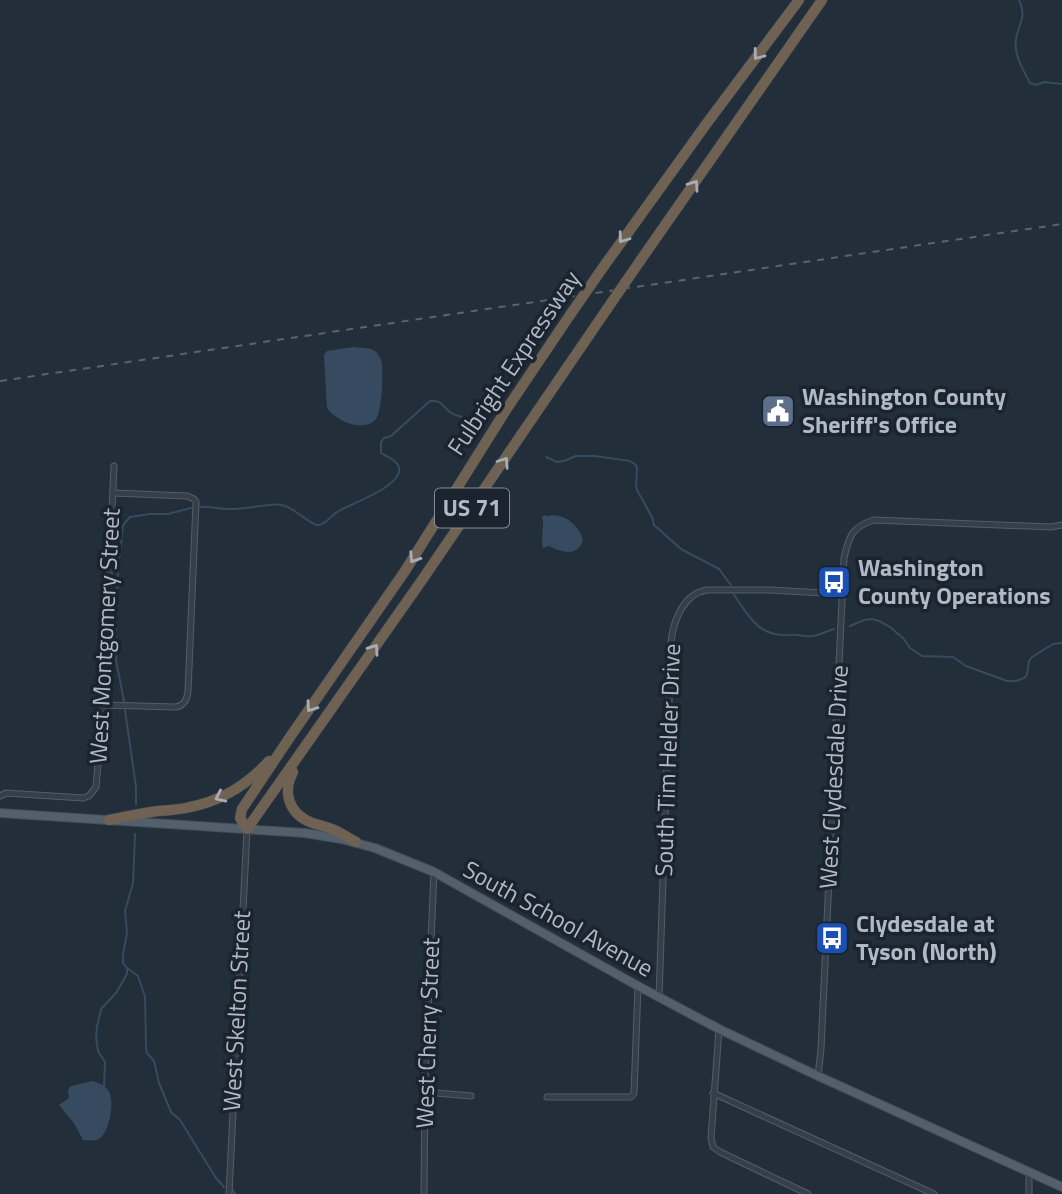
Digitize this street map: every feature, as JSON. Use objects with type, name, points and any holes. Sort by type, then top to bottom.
[{"type":"highway","name":"Fulbright Expressway","points":[[247,829],[240,818],[242,809],[405,571],[506,410],[604,266],[799,0]]},
{"type":"highway","name":"Fulbright Expressway","points":[[335,705],[821,0]]},
{"type":"highway","name":"US 71","points":[[247,829],[335,705]]},
{"type":"highway","points":[[335,705],[291,775],[287,795],[290,805],[303,818],[356,842]]},
{"type":"highway","points":[[109,820],[191,807],[218,798],[259,772],[290,737]]},
{"type":"main road","name":"South School Avenue","points":[[0,814],[305,833],[356,842],[399,856],[434,872],[719,1029],[1062,1187]]},
{"type":"street","name":"West Montgomery Street","points":[[0,796],[6,793],[83,798],[89,796],[96,787],[103,705],[114,467]]},
{"type":"street","points":[[103,705],[176,708],[185,702],[188,691],[196,506],[194,499],[187,496],[113,493]]},
{"type":"street","name":"West Clydesdale Drive","points":[[818,1076],[842,594],[847,543],[853,532],[862,524],[874,520],[1051,527],[1062,524]]},
{"type":"street","name":"South Tim Helder Drive","points":[[659,998],[671,641],[678,615],[690,597],[707,590],[842,594]]},
{"type":"street","name":"West Skelton Street","points":[[229,1194],[247,829]]},
{"type":"street","name":"West Cherry Street","points":[[424,1194],[425,1091],[434,872]]},
{"type":"street","points":[[547,1097],[631,1097],[634,1093],[638,986]]},
{"type":"street","points":[[719,1029],[713,1093],[713,1147],[720,1153],[808,1194]]},
{"type":"street","points":[[425,1091],[471,1096]]},
{"type":"street","points":[[713,1093],[934,1194]]},
{"type":"street","points":[[1029,1171],[1029,1194]]},
{"type":"water","points":[[353,347],[375,351],[382,365],[378,415],[371,423],[364,425],[343,421],[327,408],[324,355],[327,351]]},
{"type":"water","points":[[544,515],[559,516],[570,521],[581,534],[581,545],[569,552],[549,546],[543,548]]},
{"type":"water","points":[[92,1081],[103,1085],[109,1091],[111,1111],[103,1135],[96,1140],[83,1140],[74,1123],[59,1105],[69,1098],[68,1090],[71,1086]]},
{"type":"waterway","points":[[1019,0],[1022,16],[1015,44],[1030,83],[1062,84]]},
{"type":"waterway","points":[[200,507],[232,509],[273,504],[289,508],[320,525],[395,479],[399,472],[398,465],[381,453],[381,442],[430,401],[439,402],[452,413],[468,418]]},
{"type":"waterway","points":[[546,457],[557,462],[576,456],[595,456],[630,461],[636,465],[637,490],[654,525],[681,549],[719,569],[731,585]]},
{"type":"waterway","points":[[124,701],[116,660],[118,569],[123,525],[130,517],[168,514],[191,508]]},
{"type":"waterway","points":[[734,595],[756,624],[770,633],[810,636],[834,629]]},
{"type":"waterway","points":[[850,626],[864,620],[879,621],[890,627],[910,648],[922,656],[953,657],[966,666],[1007,681],[1024,678],[1032,657],[1053,644],[1062,643]]},
{"type":"waterway","points":[[125,710],[136,804]]},
{"type":"waterway","points":[[135,834],[133,883],[125,911],[127,933],[123,963],[138,976],[145,997],[147,1053],[154,1061],[159,1083],[171,1112],[180,1120],[224,1187]]},
{"type":"waterway","points":[[104,1086],[105,1062],[98,1051],[97,1027],[101,1009],[116,993],[127,969]]},
{"type":"waterway","points":[[233,1190],[235,1194]]},
{"type":"railway","points":[[0,381],[1062,224]]},
{"type":"place","name":"Washington County Sheriff's Office","points":[[778,411]]},
{"type":"place","name":"Washington County Operations","points":[[834,582]]},
{"type":"place","name":"Clydesdale at Tyson (North)","points":[[832,938]]}]
